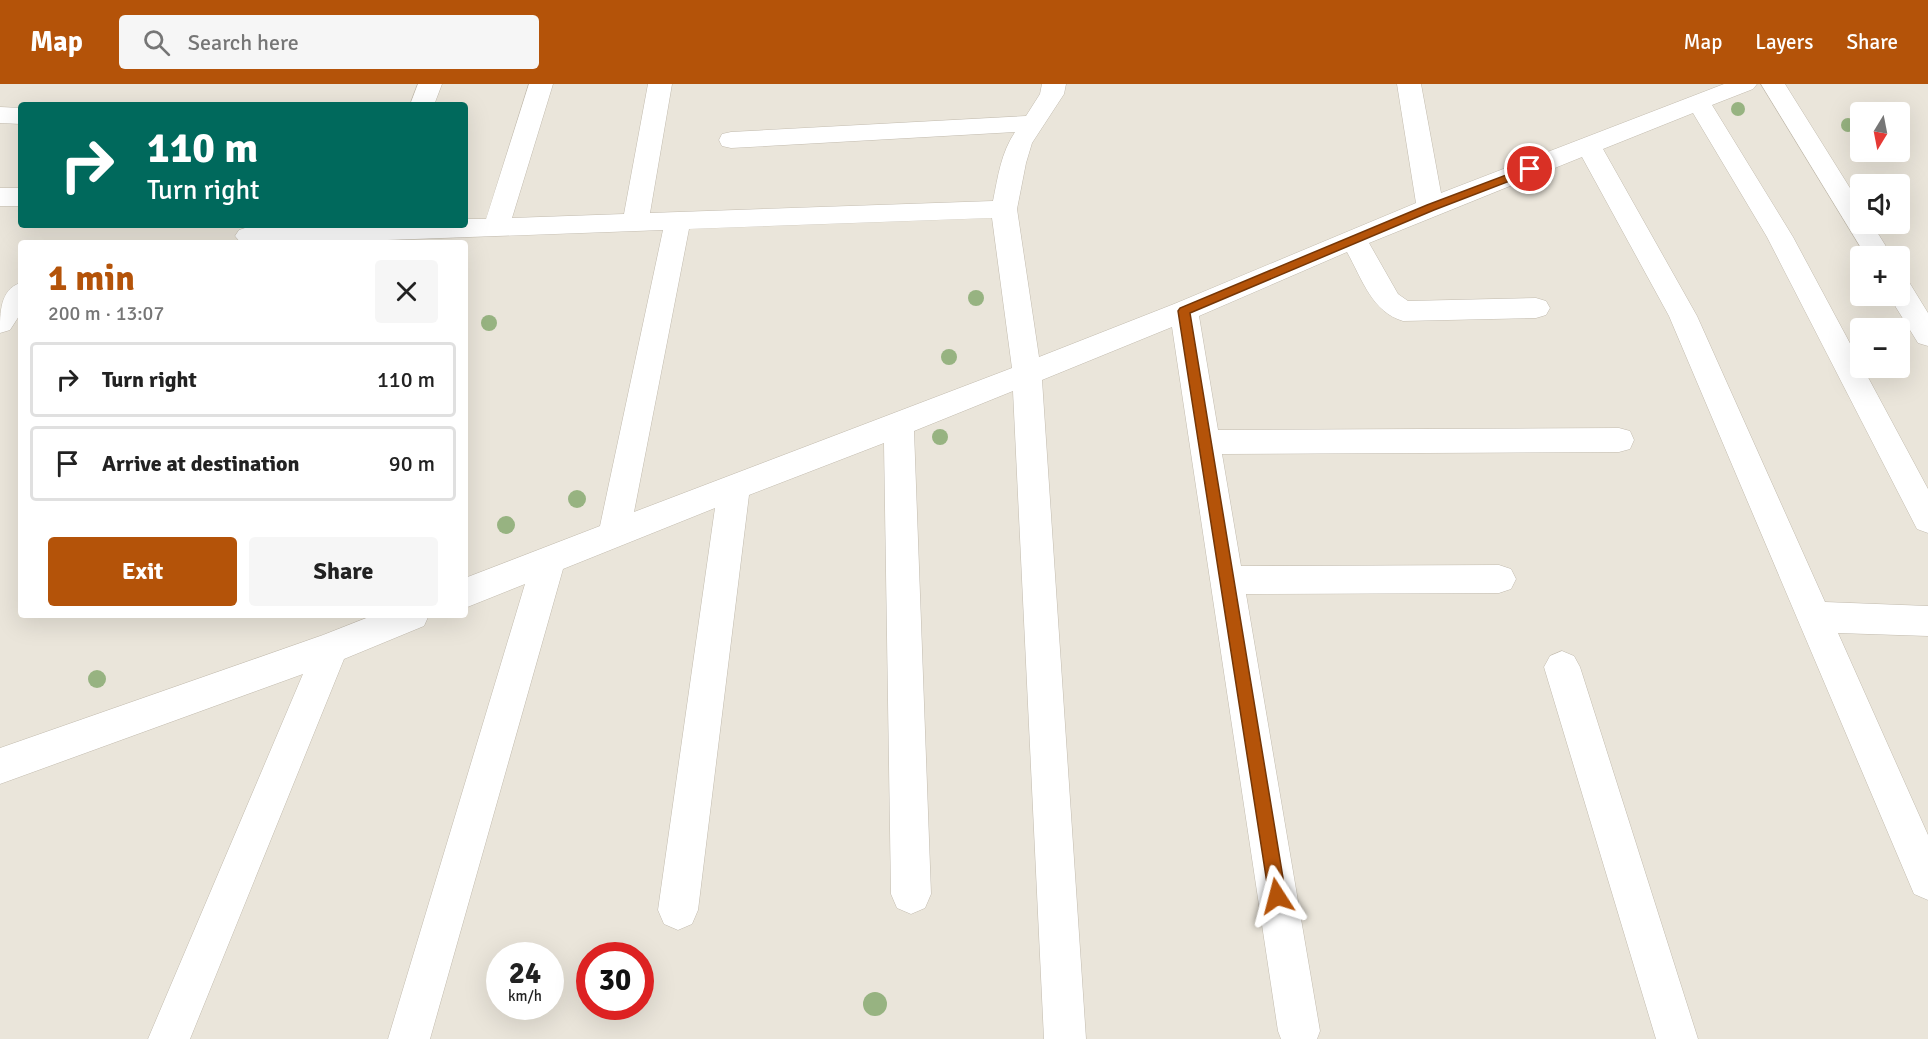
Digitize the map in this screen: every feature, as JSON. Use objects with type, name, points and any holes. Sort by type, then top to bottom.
[{"type":"street","points":[[423,102],[430,84]]},
{"type":"street","points":[[496,228],[541,84]]},
{"type":"street","points":[[635,223],[660,84]]},
{"type":"street","points":[[1054,84],[1052,94],[1020,143],[1013,162],[1004,209],[1027,374],[1065,1039]]},
{"type":"street","points":[[1409,84],[1430,207]]},
{"type":"street","points":[[1773,84],[1873,246]]},
{"type":"street","points":[[468,592],[1027,374],[1184,311],[1430,207],[1700,103],[1735,86]]},
{"type":"street","points":[[1700,103],[1780,237],[1928,520]]},
{"type":"street","points":[[0,115],[18,116]]},
{"type":"street","points":[[731,140],[1035,123]]},
{"type":"street","points":[[1589,146],[1683,316],[1928,880]]},
{"type":"street","points":[[0,197],[18,197]]},
{"type":"street","points":[[248,236],[376,228],[496,228],[1004,209]]},
{"type":"street","points":[[614,534],[678,220]]},
{"type":"street","points":[[1354,240],[1388,301],[1403,311],[1536,308]]},
{"type":"street","points":[[0,293],[18,293]]},
{"type":"street","points":[[0,323],[18,297]]},
{"type":"street","points":[[1909,306],[1928,336]]},
{"type":"street","points":[[1184,311],[1299,1031]]},
{"type":"street","points":[[899,425],[911,894]]},
{"type":"street","points":[[1205,442],[1619,440]]},
{"type":"street","points":[[678,910],[734,487]]},
{"type":"street","points":[[409,1039],[549,559]]},
{"type":"street","points":[[1227,580],[1500,579]]},
{"type":"street","points":[[1813,616],[1928,621]]},
{"type":"street","points":[[0,766],[330,648],[405,618]]},
{"type":"street","points":[[170,1039],[330,648]]},
{"type":"street","points":[[1562,668],[1677,1039]]},
{"type":"shaded area","points":[[0,84],[1928,84],[1928,1039],[0,1039]]},
{"type":"route","points":[[1277,896],[1184,311],[1430,207],[1530,169]]}]
